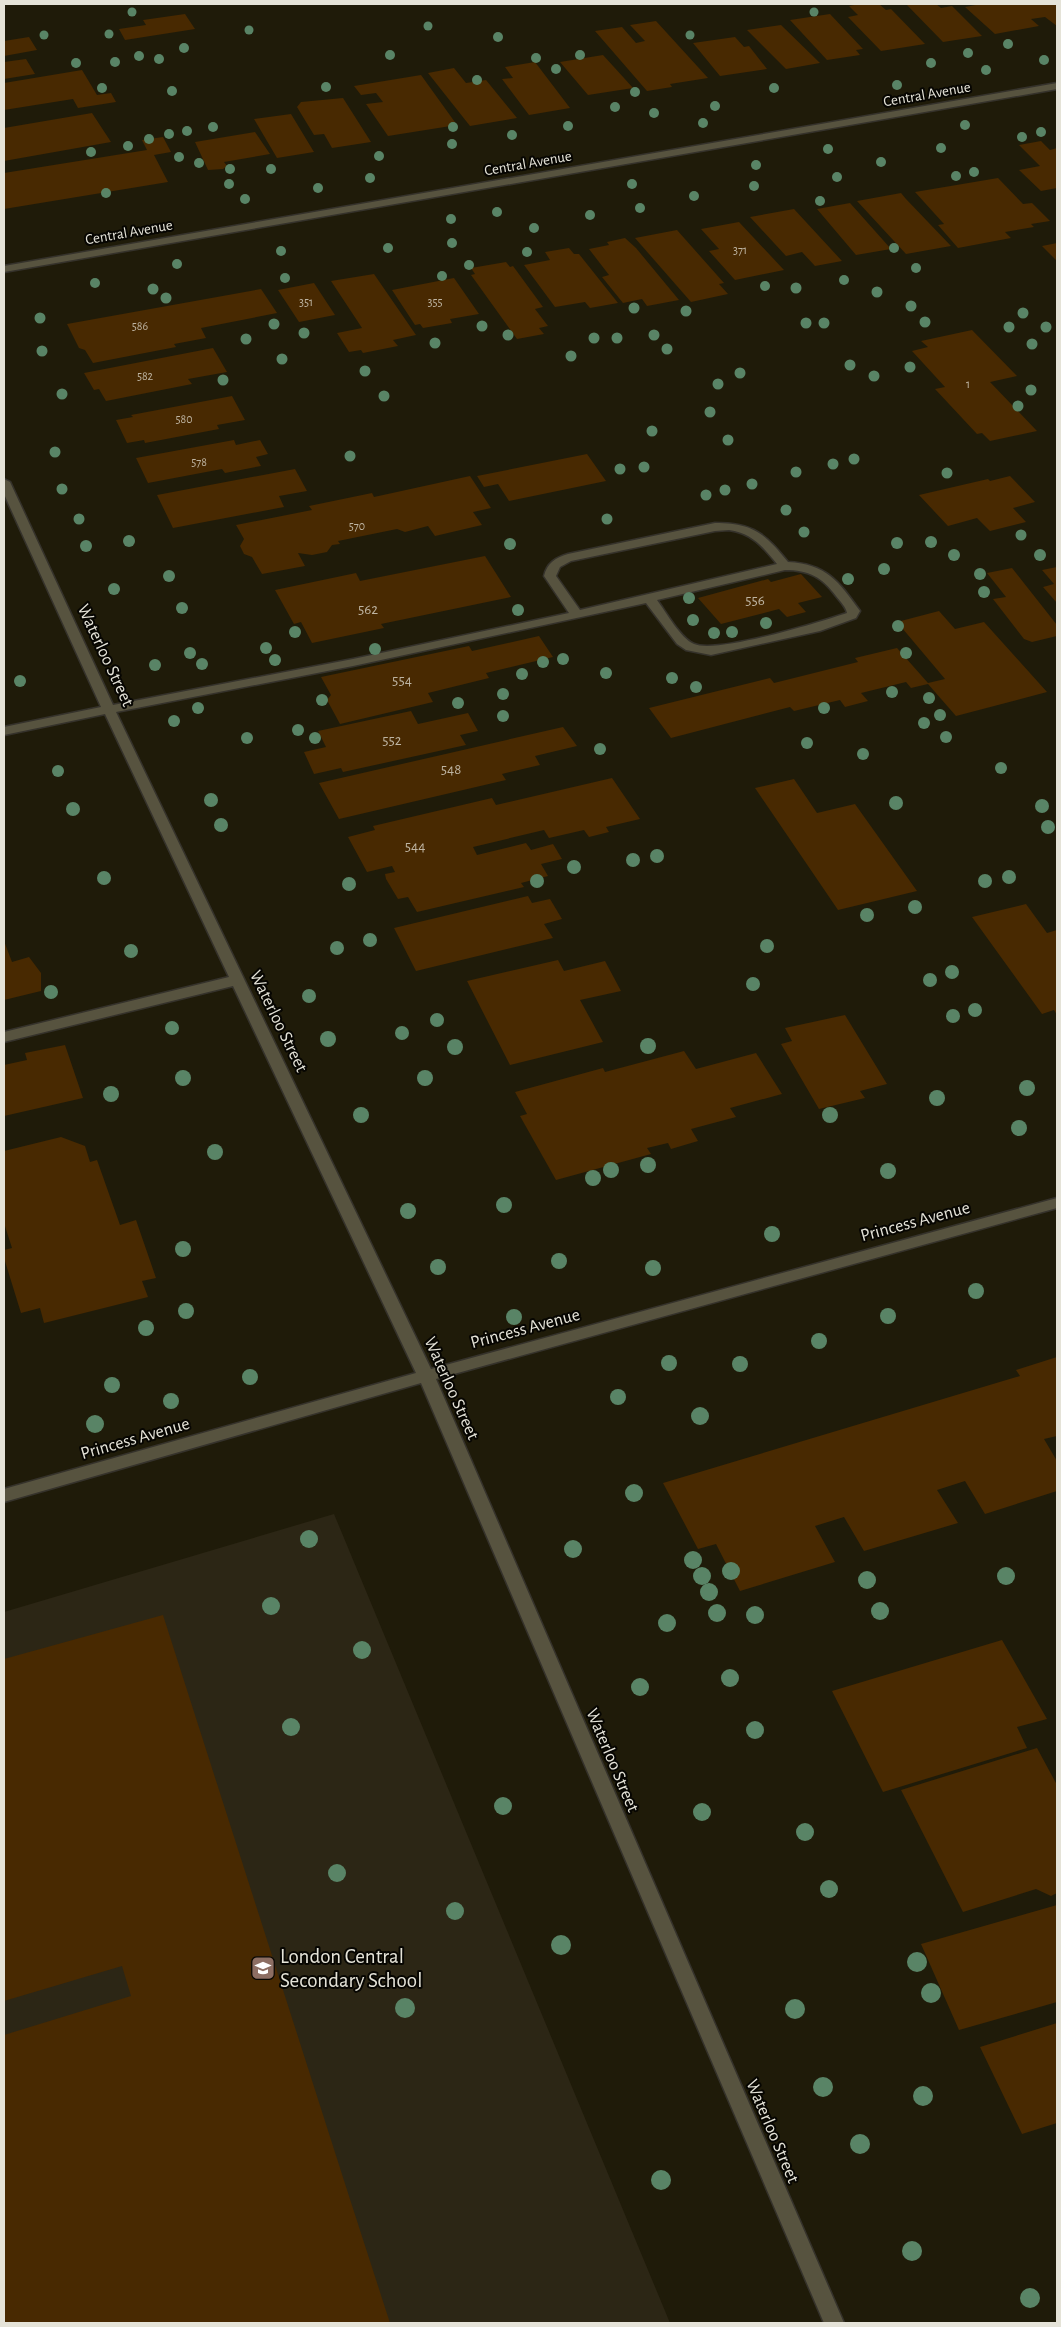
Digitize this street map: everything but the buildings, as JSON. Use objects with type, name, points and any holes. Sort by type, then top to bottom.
[{"type":"street","name":"Central Avenue","points":[[4,269],[1057,86]]},
{"type":"street","name":"Waterloo Street","points":[[4,482],[108,708],[426,1376],[834,2323]]},
{"type":"street","points":[[577,615],[550,576],[551,569],[556,562],[568,558],[715,527],[731,526],[756,533],[785,566]]},
{"type":"street","points":[[4,731],[108,708],[291,675],[577,615],[785,566],[803,566],[821,571],[854,610],[852,615],[816,628],[711,652],[690,647],[681,641],[650,599]]},
{"type":"street","points":[[4,1037],[238,980]]},
{"type":"street","name":"Princess Avenue","points":[[4,1496],[426,1376],[1057,1203]]},
{"type":"shaded area","name":"London Central Secondary School","points":[[334,1514],[670,2323],[4,2323],[4,1612]]},
{"type":"place","name":"London Central Secondary School","points":[[263,1968]]}]
